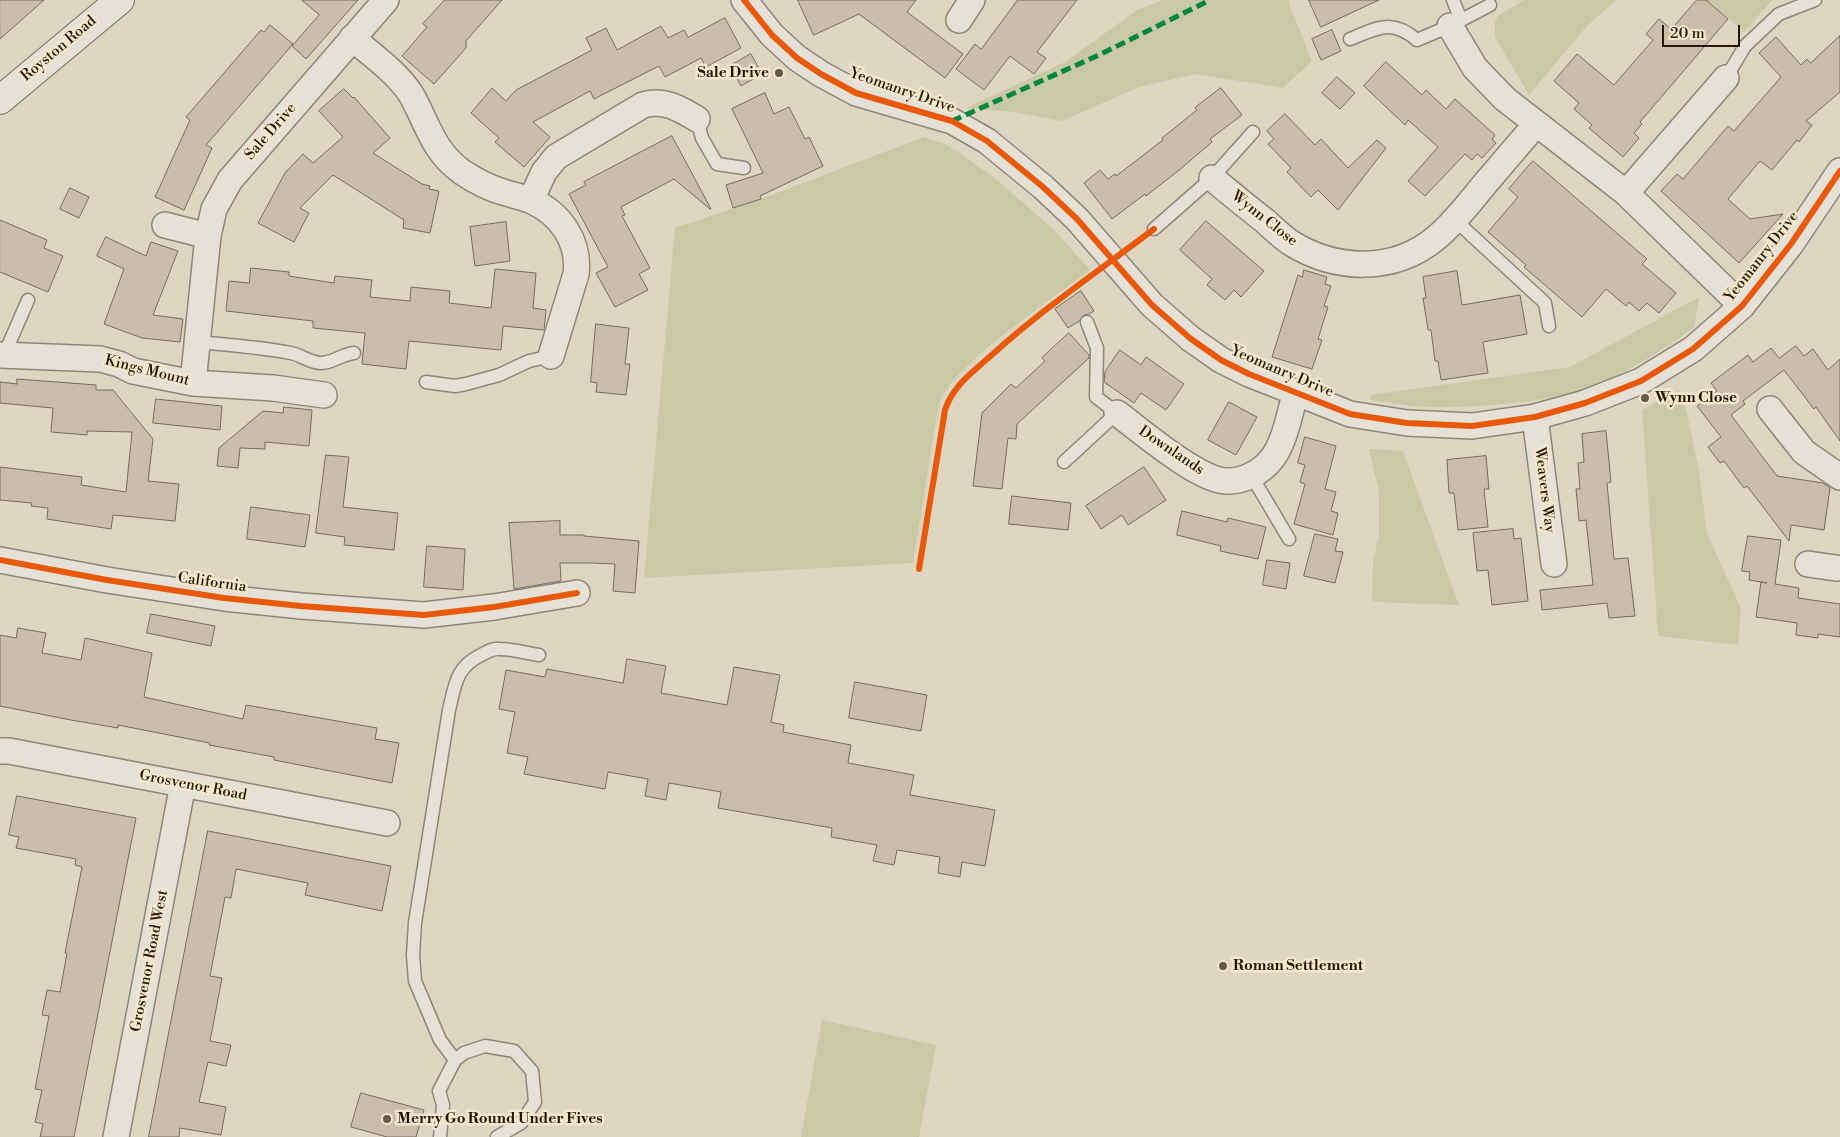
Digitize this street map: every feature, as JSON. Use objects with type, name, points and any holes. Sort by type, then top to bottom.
[{"type":"main road","name":"Royston Road","points":[[0,100],[107,4]]},
{"type":"street","name":"Sale Drive","points":[[193,383],[208,236],[214,209],[230,180],[386,0]]},
{"type":"street","name":"Yeomanry Drive","points":[[744,0],[772,35],[797,58],[821,74],[856,93],[952,121],[987,141],[1043,187],[1077,219],[1152,305],[1191,339],[1221,360],[1295,394],[1350,414],[1407,423],[1472,426],[1535,417],[1585,403],[1641,381],[1693,350],[1742,306],[1790,244],[1840,172]]},
{"type":"street","points":[[1456,23],[1475,68],[1505,99],[1626,193],[1742,306]]},
{"type":"street","points":[[352,38],[403,84],[412,97],[436,146],[445,158],[462,172],[482,184],[500,192],[531,200],[545,208],[570,235],[578,262],[552,356]]},
{"type":"street","points":[[1626,193],[1726,78]]},
{"type":"street","points":[[531,200],[544,172],[556,157],[643,105],[663,102],[682,109],[697,119]]},
{"type":"street","name":"Wynn Close","points":[[1212,178],[1290,242],[1314,255],[1347,263],[1376,265],[1403,258],[1436,238],[1455,220],[1536,124]]},
{"type":"street","points":[[165,225],[208,236]]},
{"type":"street","name":"Kings Mount","points":[[2,355],[100,359],[119,364],[133,371],[193,383],[273,388],[324,394]]},
{"type":"street","name":"Downlands","points":[[1117,413],[1192,469],[1211,478],[1226,481],[1238,480],[1251,476],[1270,461],[1277,450],[1295,394]]},
{"type":"street","points":[[1770,409],[1804,452],[1840,477]]},
{"type":"street","name":"Weavers Way","points":[[1535,417],[1554,564]]},
{"type":"street","name":"California","points":[[0,560],[107,580],[224,598],[424,615],[494,607],[576,593]]},
{"type":"street","points":[[1808,564],[1839,562]]},
{"type":"street","name":"Grosvenor Road","points":[[0,751],[9,751],[386,823]]},
{"type":"street","name":"Grosvenor Road West","points":[[116,1137],[183,784]]},
{"type":"lane","points":[[1454,0],[1456,23]]},
{"type":"lane","points":[[1726,78],[1745,46],[1779,14],[1814,0]]},
{"type":"lane","points":[[1350,39],[1390,26],[1406,30],[1417,40],[1456,23],[1490,5]]},
{"type":"lane","points":[[697,119],[702,138],[717,164],[744,168]]},
{"type":"lane","points":[[1154,229],[1212,178],[1253,132]]},
{"type":"lane","points":[[1455,220],[1545,303],[1549,326]]},
{"type":"lane","points":[[2,355],[28,300]]},
{"type":"lane","name":"Downlands","points":[[1087,322],[1097,348],[1096,397],[1117,413]]},
{"type":"lane","points":[[198,342],[277,350],[321,363],[354,353]]},
{"type":"lane","points":[[426,382],[455,386],[466,384],[499,375],[529,361],[552,356]]},
{"type":"lane","points":[[1064,462],[1117,413]]},
{"type":"lane","points":[[1251,476],[1289,539]]},
{"type":"lane","points":[[455,1060],[440,1040],[415,982],[412,955],[415,923],[449,710],[456,679],[473,659],[490,650],[499,648],[538,655]]},
{"type":"lane","points":[[440,1137],[443,1105],[439,1091],[455,1060],[464,1052],[485,1046],[514,1051],[532,1071],[535,1102],[520,1122],[498,1137]]},
{"type":"green space","points":[[1163,0],[1289,0],[1312,61],[1283,88],[1196,74],[1139,87],[1062,121],[1013,112],[966,108],[1065,62],[1137,10]]},
{"type":"green space","points":[[1524,0],[1616,0],[1586,27],[1529,95],[1495,37],[1495,21],[1499,15]]},
{"type":"green space","points":[[1707,0],[1772,0],[1744,32]]},
{"type":"green space","points":[[924,137],[943,143],[960,153],[997,180],[1054,230],[1090,270],[986,349],[960,374],[943,395],[939,403],[913,563],[644,578],[675,228],[761,199]]},
{"type":"green space","points":[[1699,297],[1694,328],[1654,355],[1625,371],[1581,390],[1564,395],[1506,404],[1467,407],[1422,407],[1370,400],[1370,395],[1570,367]]},
{"type":"green space","points":[[1679,390],[1687,413],[1699,471],[1707,533],[1741,609],[1738,645],[1658,636],[1642,410]]},
{"type":"green space","points":[[1369,449],[1403,451],[1459,605],[1372,602],[1373,559],[1379,537],[1379,492]]},
{"type":"green space","points":[[822,1020],[936,1045],[919,1137],[801,1137]]},
{"type":"building","points":[[0,0],[44,0],[0,39]]},
{"type":"building","points":[[302,0],[358,0],[306,59],[292,46],[319,15]]},
{"type":"building","points":[[445,0],[502,0],[466,41],[466,48],[434,84],[402,56],[427,27],[423,24]]},
{"type":"building","points":[[798,0],[916,0],[907,12],[963,54],[945,78],[859,14],[814,35]]},
{"type":"building","points":[[1018,0],[1077,0],[1037,52],[1046,58],[1034,74],[1010,56],[984,90],[956,69],[975,44],[981,49]]},
{"type":"building","points":[[1309,0],[1379,0],[1321,27]]},
{"type":"building","points":[[1697,0],[1706,0],[1728,19],[1640,122],[1642,124],[1634,133],[1639,138],[1623,157],[1589,128],[1592,125],[1574,109],[1579,103],[1554,81],[1577,54],[1614,85],[1653,40],[1646,34],[1659,19],[1671,29]]},
{"type":"building","points":[[725,18],[741,48],[706,67],[701,58],[665,77],[659,66],[594,99],[590,91],[533,122],[550,137],[524,167],[495,142],[499,138],[471,113],[492,88],[506,101],[516,90],[592,50],[586,38],[606,28],[617,50],[661,26],[668,38],[684,30],[688,37]]},
{"type":"building","points":[[270,25],[293,44],[206,145],[212,148],[184,210],[155,197],[190,120],[186,117],[261,30],[264,32]]},
{"type":"building","points":[[1332,30],[1341,51],[1321,60],[1312,39]]},
{"type":"building","points":[[1840,36],[1840,92],[1806,121],[1812,125],[1799,142],[1797,140],[1772,170],[1760,161],[1728,199],[1750,219],[1783,214],[1739,263],[1661,191],[1677,174],[1683,179],[1728,126],[1734,131],[1781,77],[1759,53],[1776,37],[1801,65],[1807,59],[1810,63]]},
{"type":"building","points":[[751,54],[762,74],[741,86],[730,66]]},
{"type":"building","points":[[1386,62],[1422,95],[1426,90],[1446,109],[1455,99],[1495,135],[1492,139],[1496,143],[1482,158],[1477,154],[1472,160],[1465,154],[1425,196],[1408,181],[1438,147],[1408,120],[1405,125],[1364,86]]},
{"type":"building","points":[[1337,77],[1355,93],[1340,109],[1322,93]]},
{"type":"building","points":[[1221,88],[1242,115],[1210,139],[1212,142],[1178,171],[1112,219],[1084,183],[1100,170],[1108,179],[1115,174],[1116,176],[1163,140],[1162,138],[1197,110],[1195,108]]},
{"type":"building","points":[[344,89],[354,97],[390,138],[373,153],[422,184],[430,186],[429,189],[439,191],[430,233],[403,228],[404,220],[333,175],[300,208],[309,213],[294,242],[258,223],[285,173],[303,154],[313,163],[343,137],[319,111]]},
{"type":"building","points":[[765,93],[774,114],[789,107],[805,139],[809,137],[823,166],[760,196],[761,199],[733,208],[726,185],[763,173],[732,109]]},
{"type":"building","points":[[1285,114],[1315,145],[1321,139],[1348,168],[1377,140],[1386,148],[1338,210],[1318,190],[1311,197],[1287,172],[1291,168],[1268,144],[1274,139],[1267,131]]},
{"type":"building","points":[[672,136],[711,209],[674,179],[621,207],[625,215],[622,216],[650,268],[639,274],[648,290],[615,307],[596,273],[608,267],[569,194],[586,185],[584,182]]},
{"type":"building","points":[[1533,161],[1647,259],[1642,264],[1676,293],[1659,313],[1647,303],[1639,311],[1629,302],[1626,306],[1606,289],[1582,317],[1524,267],[1526,265],[1488,232],[1518,197],[1509,189]]},
{"type":"building","points":[[70,188],[89,197],[79,218],[60,209]]},
{"type":"building","points":[[0,220],[47,240],[44,248],[63,256],[48,292],[0,272]]},
{"type":"building","points":[[1206,221],[1264,271],[1241,297],[1234,290],[1225,300],[1207,285],[1212,279],[1180,250]]},
{"type":"building","points":[[506,222],[510,261],[475,266],[470,227]]},
{"type":"building","points":[[106,237],[146,256],[151,242],[178,251],[153,315],[183,319],[180,342],[142,338],[104,324],[124,269],[97,256]]},
{"type":"building","points":[[251,268],[289,272],[289,276],[334,283],[335,276],[372,280],[370,297],[410,301],[411,287],[450,291],[449,303],[491,308],[495,269],[536,273],[533,308],[546,310],[544,330],[503,326],[501,350],[409,341],[406,369],[362,364],[365,333],[313,328],[313,321],[226,311],[229,281],[249,283]]},
{"type":"building","points":[[1304,270],[1327,277],[1325,284],[1331,286],[1324,306],[1328,307],[1318,339],[1322,340],[1312,369],[1272,357],[1298,275],[1302,277]]},
{"type":"building","points":[[1457,271],[1462,305],[1520,295],[1527,334],[1483,342],[1488,373],[1441,380],[1438,361],[1435,361],[1431,330],[1428,330],[1423,298],[1426,298],[1423,277]]},
{"type":"building","points":[[1081,291],[1094,311],[1084,315],[1079,321],[1068,328],[1055,309]]},
{"type":"building","points":[[596,324],[629,328],[625,364],[630,364],[626,395],[596,392],[597,383],[591,382]]},
{"type":"building","points":[[1069,333],[1089,355],[1089,358],[1017,424],[1016,439],[1008,438],[1002,489],[973,486],[982,413],[1011,384],[1016,388],[1045,361],[1042,358]]},
{"type":"building","points":[[1796,346],[1804,356],[1813,349],[1828,370],[1840,359],[1840,441],[1816,407],[1814,409],[1784,370],[1743,401],[1745,404],[1731,415],[1777,476],[1823,483],[1830,488],[1824,530],[1791,525],[1789,541],[1747,486],[1744,488],[1724,461],[1720,463],[1708,447],[1721,437],[1697,406],[1717,391],[1711,383],[1748,355],[1753,362],[1771,348],[1779,358]]},
{"type":"building","points":[[1120,350],[1141,365],[1146,357],[1184,384],[1166,410],[1141,393],[1134,403],[1104,382],[1105,372]]},
{"type":"building","points":[[17,379],[96,385],[96,390],[113,390],[153,439],[148,481],[179,484],[175,521],[113,515],[111,529],[47,519],[48,508],[31,506],[32,503],[0,500],[0,467],[82,477],[81,485],[126,492],[132,432],[87,431],[87,435],[51,432],[53,408],[0,403],[0,382],[17,384]]},
{"type":"building","points":[[156,399],[222,406],[220,430],[153,423]]},
{"type":"building","points":[[1229,402],[1257,417],[1236,455],[1208,440]]},
{"type":"building","points":[[284,407],[312,410],[309,446],[265,442],[265,449],[240,448],[238,468],[217,466],[219,448],[263,411],[283,413]]},
{"type":"building","points":[[1606,431],[1611,482],[1607,483],[1614,559],[1628,558],[1635,616],[1609,618],[1607,603],[1542,610],[1540,590],[1593,585],[1586,520],[1579,521],[1576,489],[1580,489],[1578,463],[1584,462],[1582,434]]},
{"type":"building","points":[[1305,437],[1336,446],[1325,489],[1336,492],[1331,511],[1338,513],[1333,535],[1294,524],[1305,484],[1300,482],[1305,465],[1298,463]]},
{"type":"building","points":[[326,455],[349,457],[343,507],[398,513],[394,550],[344,545],[345,537],[316,533]]},
{"type":"building","points":[[1486,456],[1489,489],[1484,489],[1488,527],[1458,530],[1454,493],[1449,493],[1447,460]]},
{"type":"building","points":[[1144,467],[1166,500],[1128,525],[1122,515],[1101,529],[1086,506]]},
{"type":"building","points":[[1012,496],[1071,503],[1068,530],[1009,524]]},
{"type":"building","points":[[251,507],[310,515],[305,547],[247,539]]},
{"type":"building","points":[[1182,511],[1227,522],[1228,518],[1266,527],[1258,559],[1220,551],[1221,546],[1177,535]]},
{"type":"building","points":[[560,521],[560,535],[584,535],[639,541],[635,593],[613,591],[615,564],[593,563],[560,563],[561,581],[514,589],[509,523]]},
{"type":"building","points":[[1513,529],[1514,539],[1521,538],[1528,601],[1492,605],[1488,570],[1477,571],[1473,533]]},
{"type":"building","points":[[1315,534],[1338,539],[1335,551],[1343,552],[1335,583],[1304,576]]},
{"type":"building","points":[[1748,536],[1781,540],[1775,584],[1799,588],[1798,598],[1840,604],[1840,637],[1818,634],[1818,638],[1796,635],[1797,623],[1756,617],[1761,582],[1749,580],[1750,572],[1742,571]]},
{"type":"building","points":[[427,546],[465,549],[463,590],[424,587]]},
{"type":"building","points":[[1267,560],[1290,563],[1286,589],[1263,585]]},
{"type":"building","points":[[151,614],[215,626],[211,646],[147,633]]},
{"type":"building","points":[[18,628],[46,633],[42,653],[81,660],[85,638],[152,653],[144,697],[243,719],[246,705],[377,728],[375,739],[399,743],[392,783],[274,760],[274,757],[209,745],[210,743],[118,725],[118,728],[0,706],[0,635],[16,638]]},
{"type":"building","points":[[627,659],[666,666],[661,693],[727,705],[734,667],[780,675],[771,722],[784,725],[783,732],[851,745],[848,763],[914,775],[910,795],[995,810],[985,866],[962,862],[960,877],[938,873],[940,857],[897,850],[894,865],[873,861],[877,845],[831,837],[832,828],[718,808],[721,792],[669,783],[666,800],[645,796],[648,779],[608,772],[605,789],[524,774],[528,757],[507,753],[515,712],[499,709],[506,670],[545,677],[547,669],[623,683]]},
{"type":"building","points":[[855,682],[927,695],[921,731],[849,718]]},
{"type":"building","points":[[17,796],[136,818],[74,1137],[40,1137],[43,1124],[35,1122],[42,1090],[35,1089],[49,1016],[42,1015],[47,990],[60,992],[67,953],[65,953],[82,867],[75,865],[76,859],[16,848],[19,837],[9,835]]},
{"type":"building","points":[[208,831],[391,866],[382,911],[305,895],[308,883],[236,869],[231,898],[225,897],[210,976],[222,978],[210,1041],[231,1045],[226,1066],[208,1062],[199,1102],[226,1107],[221,1135],[180,1128],[179,1137],[149,1137]]},
{"type":"building","name":"Merry Go Round Under Fives","points":[[361,1093],[424,1110],[416,1137],[387,1137],[351,1127]]},
{"type":"marked path","points":[[952,121],[1099,55],[1210,0]]},
{"type":"cycle path","points":[[744,0],[772,35],[797,58],[821,74],[856,93],[952,121],[987,141],[1043,187],[1077,219],[1152,305],[1191,339],[1221,360],[1249,374],[1350,414],[1407,423],[1472,426],[1535,417],[1585,403],[1641,381],[1693,349],[1742,306],[1791,244],[1840,171]]},
{"type":"cycle path","points":[[919,569],[945,410],[953,393],[972,372],[1032,320],[1154,229]]},
{"type":"cycle path","points":[[0,560],[107,580],[224,598],[424,615],[494,607],[577,593]]},
{"type":"place","name":"Sale Drive","points":[[779,73]]},
{"type":"place","name":"Wynn Close","points":[[1645,398]]},
{"type":"place","name":"Roman Settlement","points":[[1223,966]]},
{"type":"place","name":"Merry Go Round Under Fives","points":[[387,1119]]}]
